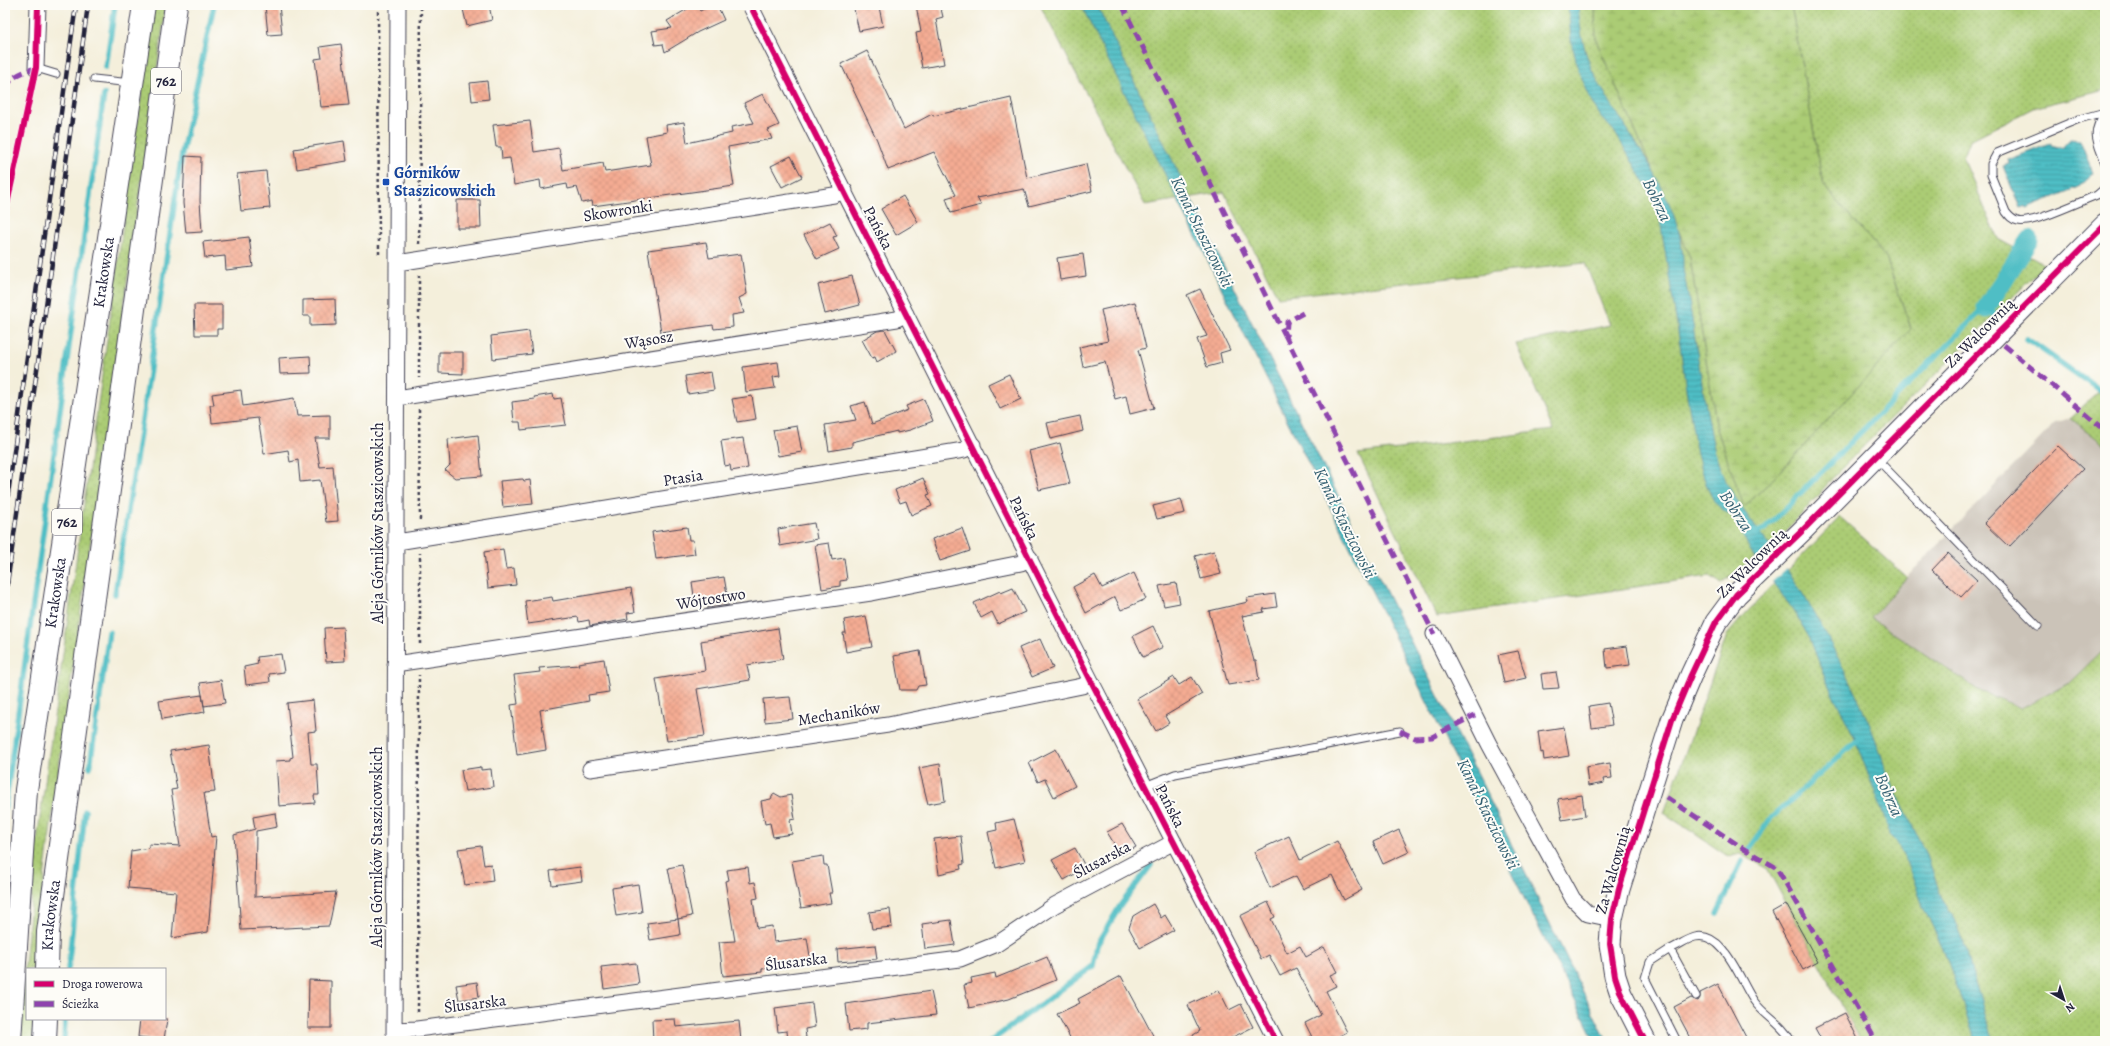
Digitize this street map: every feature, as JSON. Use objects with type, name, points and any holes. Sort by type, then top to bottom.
[{"type":"main road","name":"Krakowska","points":[[10,1041],[26,790],[144,5]]},
{"type":"main road","name":"Krakowska","points":[[47,968],[48,932],[176,5]]},
{"type":"main road","name":"Za Walcownią","points":[[1645,1041],[1621,994],[1615,976],[1611,957],[1612,919],[1658,760],[1676,710],[1716,622],[1736,595],[1875,458],[2105,225]]},
{"type":"main road","points":[[45,1041],[46,1020]]},
{"type":"street","points":[[36,68],[38,5]]},
{"type":"street","name":"Aleja Górników Staszicowskich","points":[[394,1035],[398,5]]},
{"type":"street","name":"Pańska","points":[[750,5],[1091,681],[1276,1041]]},
{"type":"street","name":"Skowronki","points":[[397,263],[834,195],[845,191]]},
{"type":"street","name":"Wąsosz","points":[[397,398],[889,320],[906,314]]},
{"type":"street","name":"Ptasia","points":[[397,542],[964,450],[973,445]]},
{"type":"street","name":"Wójtostwo","points":[[396,664],[871,593],[1021,563],[1030,558]]},
{"type":"street","name":"Za Walcownią","points":[[1434,634],[1492,749],[1573,899],[1588,914],[1612,919]]},
{"type":"street","name":"Mechaników","points":[[590,769],[888,725],[1082,686],[1091,681]]},
{"type":"street","name":"Ślusarska","points":[[394,1035],[418,1029],[960,959],[997,944],[1055,905],[1174,842]]},
{"type":"lane","points":[[36,68],[56,74]]},
{"type":"lane","points":[[94,79],[133,84]]},
{"type":"lane","points":[[2105,112],[2097,123],[2095,135],[2105,163]]},
{"type":"lane","points":[[2105,112],[2079,119],[2004,149],[1993,158],[1991,170],[2006,212],[2009,217],[2018,222],[2035,220],[2097,195],[2105,188]]},
{"type":"lane","points":[[1875,458],[1909,491],[1948,534],[2038,626]]},
{"type":"lane","points":[[1145,786],[1175,774],[1400,731]]},
{"type":"lane","points":[[1676,1041],[1645,978],[1650,962],[1695,937],[1705,936],[1713,940],[1730,959],[1754,1002],[1788,1034],[1791,1041]]},
{"type":"lane","points":[[1670,950],[1696,996]]},
{"type":"shaded area","points":[[2070,418],[2105,445],[2105,648],[2068,684],[2021,708],[1978,690],[1871,618],[1907,577],[2055,423]]},
{"type":"green space","points":[[154,5],[166,5],[45,869],[37,968],[26,968],[26,1020],[34,1020],[33,1041],[21,1041],[23,985],[38,832]]},
{"type":"green space","points":[[1040,5],[1595,5],[1596,40],[1690,257],[1717,429],[1744,506],[1780,472],[1911,328],[1886,258],[1823,184],[1791,5],[2105,5],[2105,90],[2033,108],[1970,140],[1963,158],[1998,239],[2045,265],[1836,474],[1794,523],[1775,542],[1721,583],[1709,576],[1437,617],[1358,454],[1553,430],[1516,344],[1610,325],[1585,263],[1278,297],[1224,192],[1145,205]]},
{"type":"green space","points":[[1595,5],[1791,5],[1823,184],[1886,258],[1911,329],[1780,472],[1744,507],[1717,429],[1690,257],[1596,40]]},
{"type":"green space","points":[[2105,386],[2105,445],[2070,418]]},
{"type":"green space","points":[[1840,517],[1907,577],[1871,618],[1978,690],[2021,708],[2068,684],[2105,648],[2105,1041],[1861,1041],[1767,868],[1740,854],[1729,857],[1664,813],[1727,635],[1743,616]]},
{"type":"water","name":"Kanał Staszicowski","points":[[1081,5],[1097,5],[1232,283],[1482,784],[1607,1041],[1595,1041]]},
{"type":"water","name":"Bobrza","points":[[1568,5],[1578,5],[1583,43],[1592,70],[1652,170],[1665,194],[1675,219],[1681,244],[1683,269],[1704,394],[1714,447],[1720,468],[1736,499],[1798,586],[1827,636],[1853,688],[1869,723],[1893,788],[1899,797],[1929,861],[1942,899],[1952,914],[1967,952],[1972,973],[1994,1041],[1976,1041],[1943,948],[1924,909],[1908,864],[1896,841],[1890,835],[1854,737],[1825,678],[1810,639],[1794,611],[1752,554],[1736,521],[1715,503],[1707,487],[1697,454],[1660,220],[1654,200],[1645,183],[1614,131],[1601,117],[1593,104],[1579,72],[1571,40]]},
{"type":"water","points":[[2070,139],[2080,140],[2093,172],[2079,187],[2027,208],[2026,206],[2020,208],[2003,166],[2009,164],[2008,160],[2052,143],[2051,145],[2062,148]]},
{"type":"pier","points":[[1772,544],[1788,567],[1771,583],[1755,561]]},
{"type":"building","points":[[265,5],[279,5],[282,34],[268,35]]},
{"type":"building","points":[[462,5],[489,5],[492,20],[467,26]]},
{"type":"building","points":[[694,5],[697,5],[700,11],[712,5],[717,5],[724,20],[698,32],[665,52],[663,44],[655,45],[652,31],[672,28],[667,21]]},
{"type":"building","points":[[853,5],[870,5],[871,8],[879,7],[883,26],[859,31]]},
{"type":"building","points":[[916,5],[940,5],[943,17],[936,19],[944,64],[922,68],[916,33],[921,32]]},
{"type":"building","points":[[341,44],[349,105],[321,107],[315,59],[322,58],[320,47]]},
{"type":"building","points":[[867,51],[904,129],[932,114],[933,116],[1011,98],[1027,178],[1086,164],[1092,191],[1029,206],[1024,189],[977,198],[981,205],[951,213],[946,198],[956,195],[934,152],[888,170],[877,140],[841,64]]},
{"type":"building","points":[[487,81],[489,99],[472,101],[470,83]]},
{"type":"building","points":[[763,94],[779,125],[768,130],[772,139],[728,147],[734,186],[593,206],[592,201],[582,203],[577,187],[568,189],[567,184],[541,189],[540,180],[514,185],[510,158],[502,159],[501,147],[496,147],[493,125],[530,121],[534,152],[559,148],[563,170],[603,163],[605,172],[651,165],[646,136],[667,132],[666,125],[684,122],[687,143],[732,133],[731,127],[754,123],[744,103]]},
{"type":"building","points":[[344,141],[347,161],[297,169],[294,149]]},
{"type":"building","points":[[185,156],[201,157],[200,201],[202,232],[186,233],[183,203]]},
{"type":"building","points":[[791,156],[802,177],[782,187],[771,166]]},
{"type":"building","points":[[266,171],[270,208],[241,211],[237,174]]},
{"type":"building","points":[[903,196],[918,222],[896,235],[881,209]]},
{"type":"building","points":[[457,200],[480,200],[481,228],[457,228]]},
{"type":"building","points":[[830,222],[837,236],[833,237],[839,249],[817,259],[804,235]]},
{"type":"building","points":[[249,237],[253,267],[226,270],[225,256],[205,258],[203,242]]},
{"type":"building","points":[[706,242],[709,258],[741,254],[747,294],[739,298],[744,313],[732,315],[733,327],[714,329],[713,325],[661,332],[648,250]]},
{"type":"building","points":[[1083,254],[1086,276],[1060,280],[1057,258]]},
{"type":"building","points":[[852,276],[860,305],[825,314],[818,285]]},
{"type":"building","points":[[1200,289],[1230,350],[1220,353],[1222,363],[1207,367],[1197,339],[1207,336],[1187,295]]},
{"type":"building","points":[[335,299],[336,325],[310,326],[310,316],[303,316],[303,300]]},
{"type":"building","points":[[1135,302],[1146,348],[1138,350],[1154,408],[1130,414],[1126,396],[1115,399],[1105,362],[1083,367],[1079,347],[1108,341],[1101,310]]},
{"type":"building","points":[[194,305],[222,305],[222,329],[217,329],[217,335],[195,335]]},
{"type":"building","points":[[885,330],[896,351],[877,362],[875,357],[872,358],[862,340],[877,331]]},
{"type":"building","points":[[529,331],[532,354],[493,359],[491,336]]},
{"type":"building","points":[[439,352],[463,352],[463,374],[439,373]]},
{"type":"building","points":[[310,356],[311,373],[280,374],[279,358]]},
{"type":"building","points":[[778,362],[780,376],[773,377],[775,388],[746,392],[743,367]]},
{"type":"building","points":[[711,372],[714,390],[688,394],[685,376]]},
{"type":"building","points":[[1009,374],[1021,399],[1000,409],[988,384]]},
{"type":"building","points":[[241,390],[243,406],[294,398],[297,416],[330,415],[330,438],[315,438],[320,467],[333,466],[338,521],[326,522],[320,480],[300,482],[298,460],[290,462],[288,450],[264,454],[258,418],[212,423],[210,405],[214,405],[212,394]]},
{"type":"building","points":[[553,394],[554,399],[561,398],[566,425],[521,430],[520,422],[514,422],[512,402],[535,399],[534,397]]},
{"type":"building","points":[[752,396],[756,419],[737,422],[732,399]]},
{"type":"building","points":[[924,399],[933,421],[910,430],[897,433],[897,431],[852,442],[852,447],[829,451],[825,425],[856,420],[851,406],[865,402],[872,424],[908,410],[906,406]]},
{"type":"building","points":[[1080,416],[1083,431],[1051,439],[1047,423]]},
{"type":"building","points":[[797,426],[802,452],[778,456],[773,430]]},
{"type":"building","points":[[478,435],[482,476],[455,478],[445,470],[450,465],[448,439]]},
{"type":"building","points":[[743,438],[748,468],[731,471],[730,465],[725,466],[721,441]]},
{"type":"building","points":[[1060,443],[1070,483],[1039,490],[1029,451]]},
{"type":"building","points":[[2058,446],[2083,469],[2009,547],[1984,523]]},
{"type":"building","points":[[923,478],[930,494],[927,495],[932,506],[911,515],[906,501],[900,503],[895,490]]},
{"type":"building","points":[[523,479],[524,481],[530,480],[533,504],[503,507],[500,481]]},
{"type":"building","points":[[1181,499],[1185,513],[1157,519],[1153,506]]},
{"type":"building","points":[[814,523],[817,539],[780,546],[778,529]]},
{"type":"building","points":[[687,527],[689,540],[693,540],[695,554],[656,559],[652,532]]},
{"type":"building","points":[[962,528],[970,551],[940,561],[932,539]]},
{"type":"building","points":[[829,543],[832,560],[844,558],[847,580],[840,581],[840,586],[822,589],[815,545]]},
{"type":"building","points":[[503,549],[506,569],[514,568],[516,585],[488,588],[484,552]]},
{"type":"building","points":[[1214,551],[1221,574],[1201,579],[1195,556]]},
{"type":"building","points":[[1948,553],[1977,580],[1961,597],[1932,570]]},
{"type":"building","points":[[1134,573],[1146,599],[1121,610],[1115,597],[1086,613],[1073,587],[1095,575],[1102,588]]},
{"type":"building","points":[[724,577],[729,605],[707,608],[706,601],[695,603],[692,582]]},
{"type":"building","points":[[1176,583],[1180,603],[1164,606],[1159,586]]},
{"type":"building","points":[[631,588],[635,612],[627,613],[628,619],[590,626],[589,620],[579,622],[578,617],[528,624],[525,601],[552,597],[553,601]]},
{"type":"building","points":[[1013,588],[1025,612],[998,624],[992,612],[981,618],[974,603],[1000,591],[1001,593]]},
{"type":"building","points":[[1275,594],[1277,607],[1263,609],[1264,612],[1242,616],[1254,661],[1256,661],[1259,680],[1228,685],[1209,611],[1248,602],[1247,598]]},
{"type":"building","points":[[866,616],[872,647],[846,652],[843,633],[846,633],[844,620]]},
{"type":"building","points":[[1153,626],[1163,647],[1143,657],[1133,636]]},
{"type":"building","points":[[343,627],[345,661],[326,662],[324,628]]},
{"type":"building","points":[[778,628],[783,659],[747,665],[750,680],[697,689],[705,736],[667,741],[656,679],[705,671],[701,641]]},
{"type":"building","points":[[1040,639],[1053,668],[1032,677],[1019,648]]},
{"type":"building","points":[[1627,646],[1630,665],[1607,668],[1605,649]]},
{"type":"building","points":[[920,651],[926,685],[918,686],[916,690],[900,690],[894,656]]},
{"type":"building","points":[[1518,651],[1526,678],[1504,683],[1498,655]]},
{"type":"building","points":[[281,654],[284,672],[269,674],[270,682],[246,685],[244,667],[258,664],[257,657]]},
{"type":"building","points":[[604,659],[609,692],[588,695],[589,701],[540,710],[546,750],[517,755],[511,705],[518,704],[514,675],[540,672],[539,668],[579,665],[578,663]]},
{"type":"building","points":[[1556,672],[1559,688],[1543,689],[1541,674]]},
{"type":"building","points":[[1174,677],[1179,685],[1192,677],[1202,694],[1165,716],[1169,723],[1156,731],[1137,699]]},
{"type":"building","points":[[221,680],[225,703],[204,706],[200,683]]},
{"type":"building","points":[[202,695],[205,712],[162,719],[159,701]]},
{"type":"building","points":[[790,697],[793,719],[765,722],[763,699]]},
{"type":"building","points":[[313,700],[316,731],[308,732],[311,764],[317,764],[319,795],[314,795],[315,803],[279,806],[276,761],[290,760],[290,758],[293,757],[287,703]]},
{"type":"building","points":[[1608,703],[1612,725],[1592,728],[1589,706]]},
{"type":"building","points":[[1564,727],[1569,756],[1544,760],[1543,752],[1541,753],[1538,731]]},
{"type":"building","points":[[209,745],[215,792],[204,793],[211,837],[216,836],[208,932],[172,938],[176,892],[128,888],[131,851],[149,848],[149,844],[180,846],[171,790],[177,789],[170,751]]},
{"type":"building","points":[[1056,749],[1075,786],[1054,797],[1045,779],[1038,782],[1029,763]]},
{"type":"building","points":[[1610,763],[1612,778],[1603,779],[1604,783],[1588,786],[1586,767]]},
{"type":"building","points":[[940,764],[945,801],[928,804],[919,768]]},
{"type":"building","points":[[481,767],[481,770],[491,769],[493,787],[465,791],[461,770]]},
{"type":"building","points":[[774,793],[781,797],[791,795],[795,819],[790,820],[792,834],[773,837],[770,823],[765,824],[761,801],[771,799]]},
{"type":"building","points":[[1582,795],[1585,816],[1562,820],[1558,799]]},
{"type":"building","points":[[275,813],[277,827],[256,831],[255,897],[336,892],[329,926],[241,930],[234,835],[255,829],[253,817]]},
{"type":"building","points":[[1014,819],[1025,861],[996,868],[988,832],[997,830],[996,823]]},
{"type":"building","points":[[1122,824],[1136,847],[1121,855],[1107,832]]},
{"type":"building","points":[[1399,830],[1409,852],[1383,864],[1373,842]]},
{"type":"building","points":[[961,836],[964,864],[960,865],[961,869],[939,874],[934,839]]},
{"type":"building","points":[[1289,836],[1300,860],[1337,841],[1362,890],[1344,900],[1332,875],[1303,889],[1296,876],[1270,888],[1254,852]]},
{"type":"building","points":[[481,846],[484,865],[491,864],[493,881],[465,885],[458,849]]},
{"type":"building","points":[[1075,848],[1086,868],[1064,880],[1052,860]]},
{"type":"building","points":[[823,856],[824,865],[827,865],[832,893],[829,893],[831,903],[801,908],[792,861]]},
{"type":"building","points":[[682,865],[692,916],[678,919],[668,868]]},
{"type":"building","points":[[580,867],[582,881],[552,885],[550,871]]},
{"type":"building","points":[[748,867],[750,883],[755,882],[758,898],[753,899],[757,928],[772,926],[774,942],[807,938],[811,962],[762,969],[762,972],[723,976],[719,942],[735,941],[725,881],[729,880],[727,870]]},
{"type":"building","points":[[638,884],[642,912],[616,916],[612,888]]},
{"type":"building","points":[[1268,902],[1275,917],[1271,919],[1287,953],[1300,946],[1306,957],[1324,947],[1337,972],[1330,975],[1336,986],[1326,991],[1347,1032],[1330,1041],[1314,1041],[1305,1023],[1321,1015],[1296,968],[1280,976],[1269,955],[1261,959],[1240,916]]},
{"type":"building","points":[[1153,904],[1161,918],[1165,915],[1174,930],[1140,948],[1129,928],[1133,916]]},
{"type":"building","points":[[1786,904],[1818,962],[1803,970],[1772,912]]},
{"type":"building","points":[[890,909],[892,927],[872,929],[869,912]]},
{"type":"building","points":[[678,919],[680,935],[650,940],[647,923]]},
{"type":"building","points":[[951,920],[955,945],[925,949],[922,924]]},
{"type":"building","points":[[875,945],[877,959],[838,962],[837,949]]},
{"type":"building","points":[[1047,957],[1056,980],[1009,999],[969,1008],[964,985],[972,983],[971,978],[995,973],[996,978]]},
{"type":"building","points":[[636,963],[639,984],[604,989],[601,967]]},
{"type":"building","points":[[1121,976],[1156,1041],[1072,1041],[1057,1014],[1080,1003],[1078,999]]},
{"type":"building","points":[[309,980],[331,981],[331,1028],[308,1028]]},
{"type":"building","points":[[477,982],[479,997],[459,1000],[456,985]]},
{"type":"building","points":[[1718,984],[1748,1041],[1692,1041],[1674,1007],[1691,998],[1698,1001],[1700,998],[1700,993]]},
{"type":"building","points":[[1219,990],[1229,1010],[1241,1004],[1253,1027],[1225,1041],[1183,1041],[1200,1031],[1188,1005]]},
{"type":"building","points":[[931,991],[936,1015],[867,1023],[867,1029],[849,1031],[846,1004]]},
{"type":"building","points":[[812,1003],[815,1027],[805,1029],[806,1038],[788,1041],[787,1031],[778,1032],[775,1008]]},
{"type":"building","points":[[1845,1013],[1859,1041],[1822,1041],[1815,1028]]},
{"type":"building","points":[[167,1019],[164,1040],[138,1037],[140,1020]]},
{"type":"building","points":[[675,1019],[676,1027],[739,1021],[741,1041],[653,1041],[652,1020]]},
{"type":"waterway","points":[[106,67],[115,5]]},
{"type":"waterway","points":[[115,594],[182,153],[214,5]]},
{"type":"waterway","points":[[5,807],[104,94]]},
{"type":"waterway","points":[[1986,308],[2029,240]]},
{"type":"waterway","name":"Bobrza","points":[[1754,533],[1765,529],[1985,307],[1995,315]]},
{"type":"waterway","points":[[2027,339],[2105,394]]},
{"type":"waterway","points":[[90,767],[109,632]]},
{"type":"waterway","points":[[1750,848],[1771,818],[1861,737]]},
{"type":"waterway","points":[[68,968],[85,811]]},
{"type":"waterway","points":[[1717,914],[1742,861]]},
{"type":"waterway","points":[[991,1041],[1093,966],[1097,945],[1120,906],[1151,865]]},
{"type":"waterway","points":[[64,1041],[65,1020]]},
{"type":"railway","points":[[5,516],[76,5]]},
{"type":"railway","points":[[5,599],[88,5]]},
{"type":"marked path","points":[[1122,5],[1286,337]]},
{"type":"marked path","points":[[5,88],[11,80],[18,75],[36,68],[35,71]]},
{"type":"marked path","points":[[1303,313],[1287,322],[1286,337],[1434,634]]},
{"type":"marked path","points":[[2004,345],[2105,430]]},
{"type":"marked path","points":[[1400,731],[1415,738],[1432,737],[1475,715]]},
{"type":"marked path","points":[[1666,797],[1744,849],[1777,868],[1876,1041]]},
{"type":"cycle path","points":[[5,214],[36,68],[38,5]]},
{"type":"cycle path","points":[[750,5],[1091,681],[1276,1041]]},
{"type":"cycle path","points":[[1645,1041],[1621,994],[1615,976],[1610,944],[1612,919],[1619,889],[1672,720],[1716,622],[1736,595],[1802,531],[2105,225]]},
{"type":"place","name":"Górników Staszicowskich","points":[[386,182]]}]
